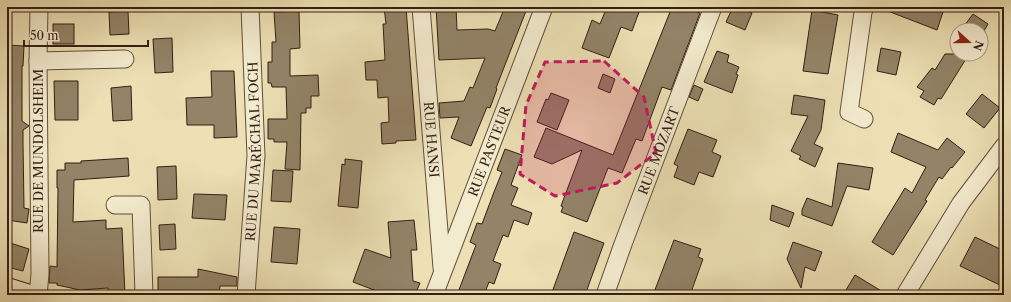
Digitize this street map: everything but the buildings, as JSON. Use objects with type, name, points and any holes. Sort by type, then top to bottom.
[{"type":"main road","points":[[7,289],[26,295]]},
{"type":"street","name":"RUE DE MUNDOLSHEIM","points":[[38,295],[40,274],[38,61],[39,7]]},
{"type":"street","name":"RUE DU MARÉCHAL FOCH","points":[[246,295],[256,156],[250,7]]},
{"type":"street","name":"RUE HANSI","points":[[421,7],[443,273]]},
{"type":"street","name":"RUE PASTEUR","points":[[434,295],[544,7]]},
{"type":"street","name":"RUE MOZART","points":[[606,295],[623,244],[713,7]]},
{"type":"street","points":[[864,119],[849,112],[863,12],[865,7]]},
{"type":"street","points":[[38,61],[125,59]]},
{"type":"street","points":[[905,295],[961,203],[1004,146]]},
{"type":"street","points":[[116,205],[141,205],[144,295]]},
{"type":"highlighted area","points":[[604,61],[644,97],[656,153],[617,183],[555,196],[520,174],[526,105],[545,62]]}]
